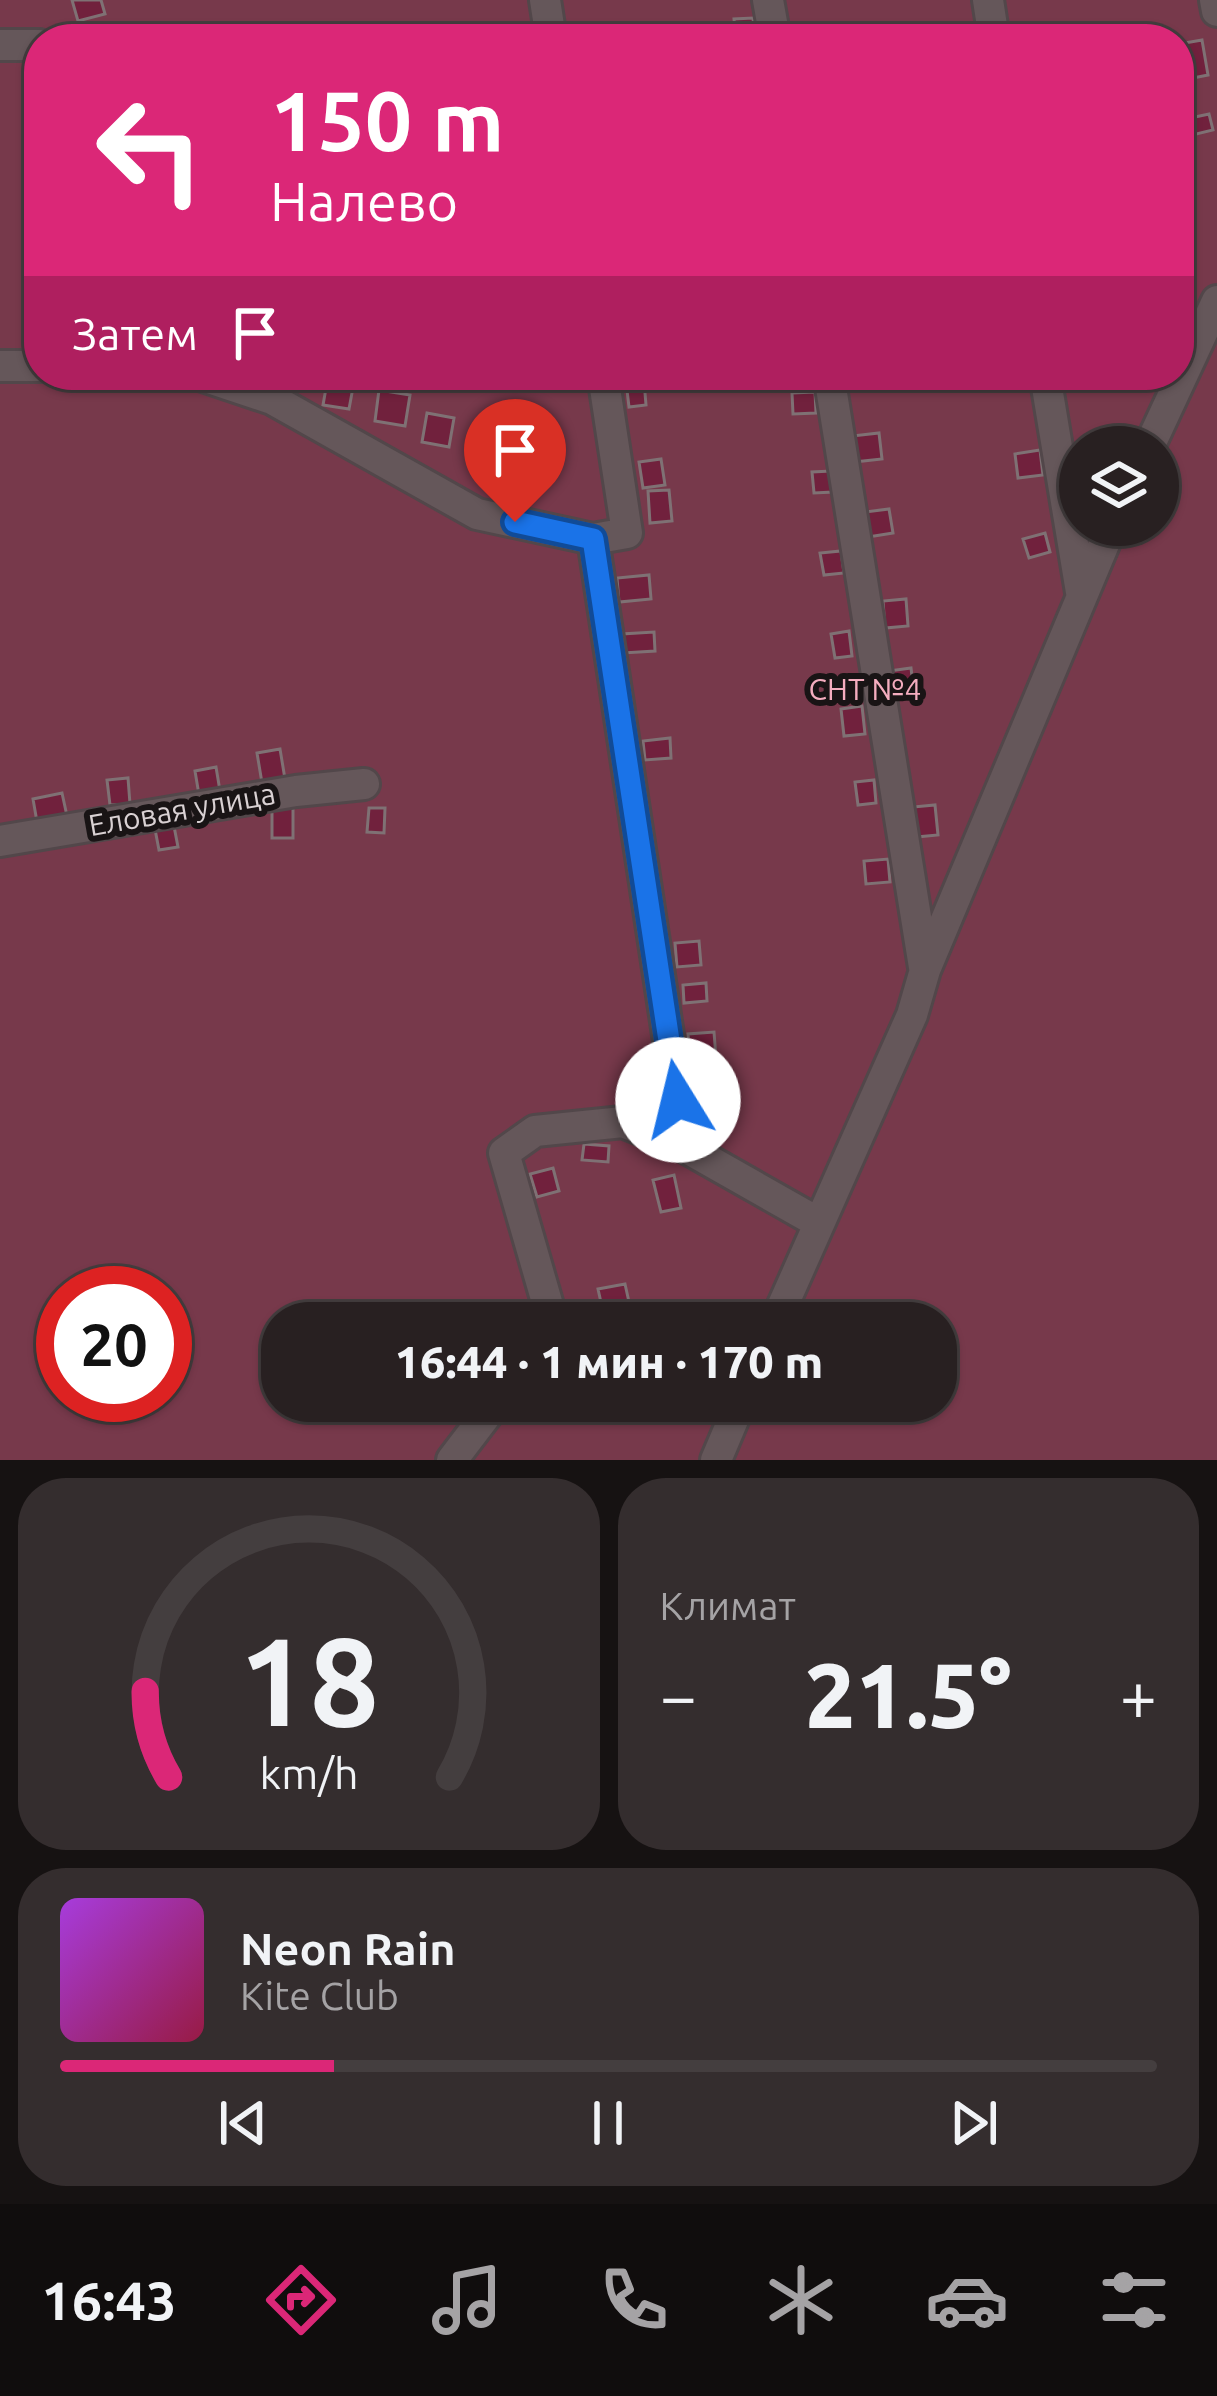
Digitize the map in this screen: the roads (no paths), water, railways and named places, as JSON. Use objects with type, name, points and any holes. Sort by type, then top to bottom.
[{"type":"street","points":[[1215,0],[1217,11]]},
{"type":"street","points":[[1194,350],[1217,301]]},
{"type":"street","points":[[245,390],[272,399],[477,514],[593,539],[627,533],[605,390]]},
{"type":"street","points":[[831,390],[925,970]]},
{"type":"street","points":[[1047,390],[1081,592]]},
{"type":"street","points":[[1158,426],[1175,390]]},
{"type":"street","points":[[593,539],[686,1147]]},
{"type":"street","points":[[784,1302],[912,1015],[925,970],[1102,546]]},
{"type":"street","name":"Еловая улица","points":[[0,841],[296,790],[364,784]]},
{"type":"street","points":[[547,1302],[504,1153],[535,1131],[622,1123],[686,1147],[819,1222]]},
{"type":"street","points":[[452,1460],[481,1422]]},
{"type":"street","points":[[716,1460],[732,1422]]},
{"type":"park label","name":"СНТ №4","points":[[865,690]]}]
